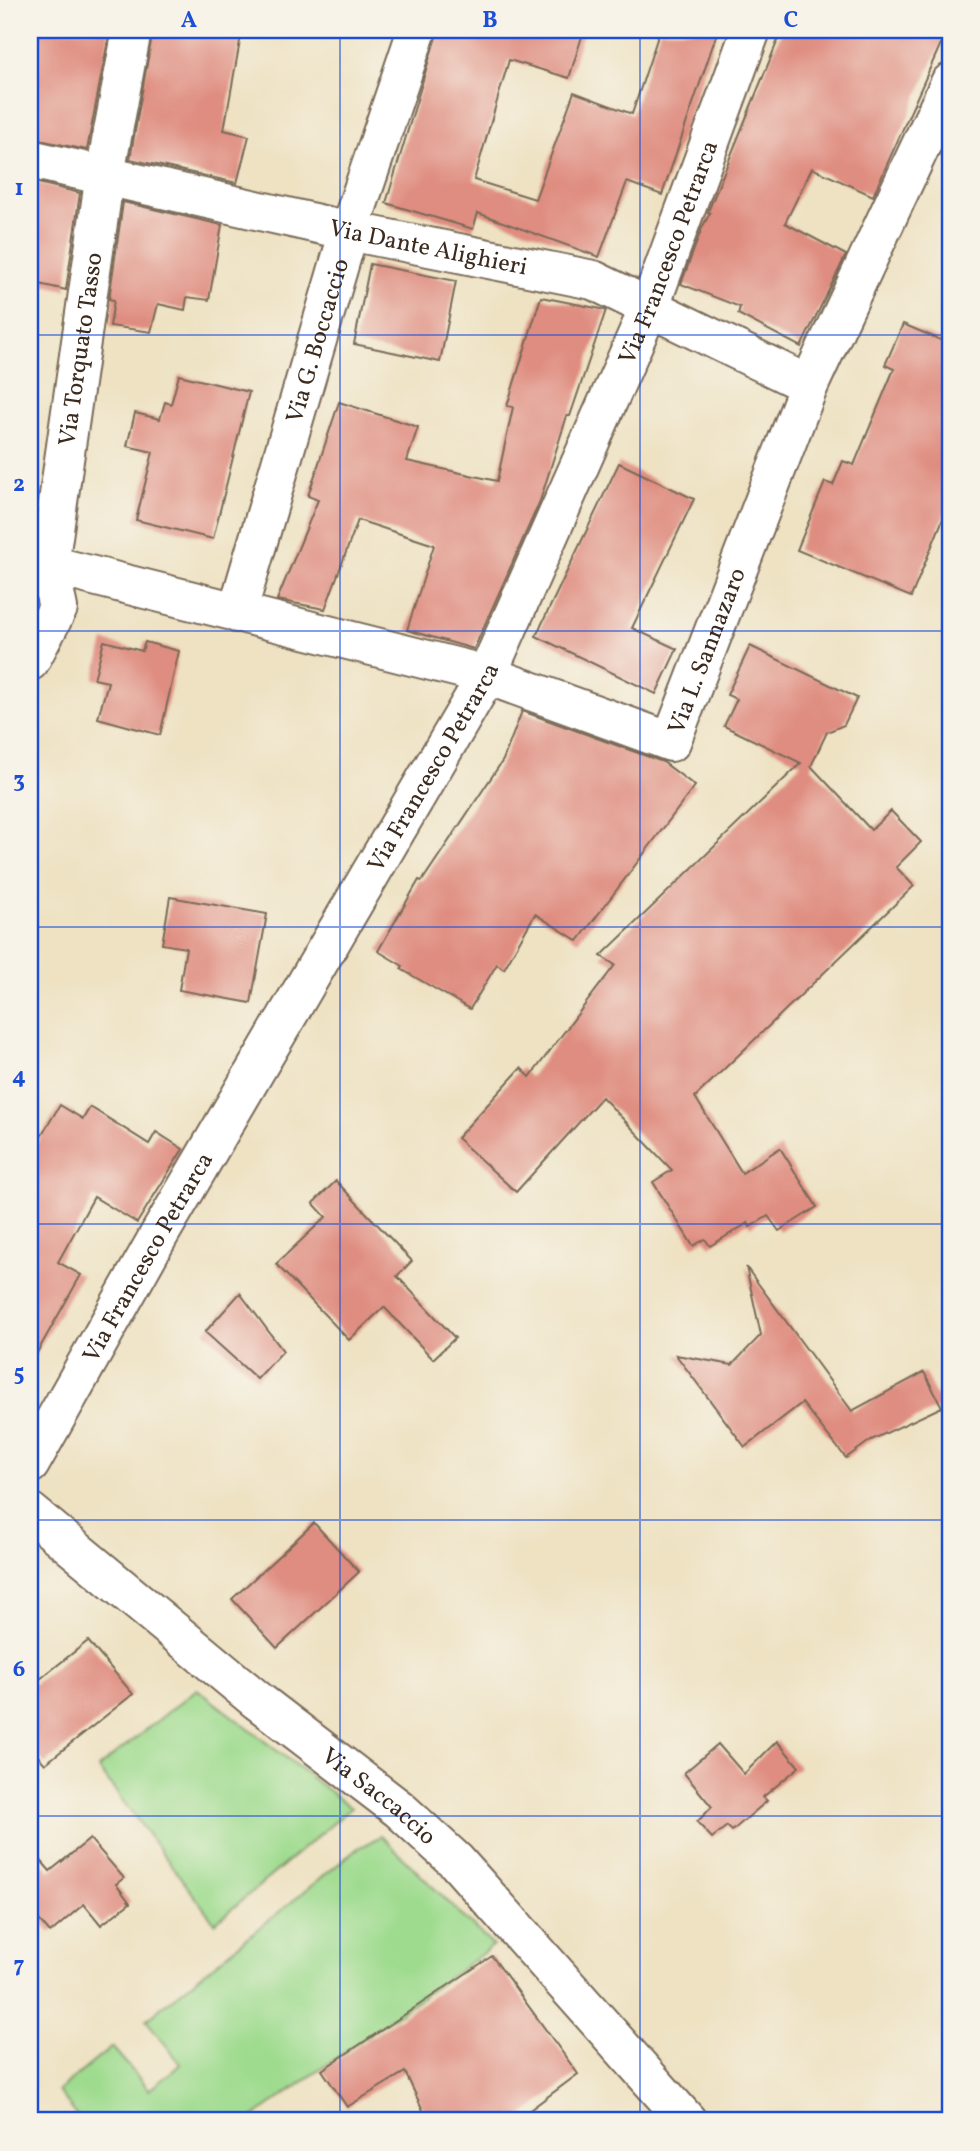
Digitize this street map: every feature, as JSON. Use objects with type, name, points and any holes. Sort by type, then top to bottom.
[{"type":"street","name":"Via Torquato Tasso","points":[[30,661],[58,608],[39,563],[132,30]]},
{"type":"street","name":"Via G. Boccaccio","points":[[237,614],[349,231],[417,30]]},
{"type":"street","name":"Via Francesco Petrarca","points":[[30,1464],[159,1235],[487,675],[650,306],[751,30]]},
{"type":"street","name":"Via L. Sannazaro","points":[[39,563],[487,675],[671,742],[809,385],[950,83]]},
{"type":"street","name":"Via Dante Alighieri","points":[[30,159],[349,231],[593,280],[809,385]]},
{"type":"street","name":"Via Saccaccio","points":[[30,1512],[195,1650],[400,1809],[456,1861],[687,2121]]},
{"type":"green space","points":[[197,1689],[351,1808],[215,1923],[98,1768]]},
{"type":"green space","points":[[381,1836],[493,1946],[248,2121],[81,2121],[58,2091],[112,2047],[149,2090],[181,2064],[146,2020],[358,1848]]},
{"type":"building","points":[[39,30],[110,30],[87,150],[30,138],[30,80]]},
{"type":"building","points":[[153,30],[242,30],[224,130],[249,136],[237,183],[130,159]]},
{"type":"building","points":[[438,30],[584,30],[569,78],[509,60],[474,180],[535,199],[574,92],[632,114],[660,30],[718,30],[662,195],[627,182],[599,257],[478,213],[473,229],[386,203]]},
{"type":"building","points":[[782,30],[947,30],[873,196],[812,168],[785,223],[846,255],[801,347],[738,314],[740,307],[681,284]]},
{"type":"building","points":[[30,181],[80,193],[66,290],[30,282]]},
{"type":"building","points":[[123,202],[222,225],[209,300],[187,297],[185,310],[158,304],[151,332],[110,326],[114,300],[109,299]]},
{"type":"building","points":[[370,264],[456,281],[440,362],[354,344]]},
{"type":"building","points":[[541,297],[606,310],[570,416],[567,416],[540,501],[474,649],[407,630],[434,545],[358,520],[325,609],[277,600],[318,500],[308,496],[339,402],[418,427],[407,461],[497,481],[513,407],[507,406]]},
{"type":"building","points":[[903,324],[950,344],[950,502],[911,597],[797,550],[825,482],[833,485],[843,461],[854,465],[894,369],[885,365]]},
{"type":"building","points":[[179,375],[249,392],[213,539],[136,520],[153,452],[127,446],[135,413],[160,419],[165,402],[171,404]]},
{"type":"building","points":[[619,463],[694,499],[632,628],[677,649],[656,694],[536,636]]},
{"type":"building","points":[[104,641],[142,651],[145,642],[179,651],[160,735],[98,718],[108,682],[94,679]]},
{"type":"building","points":[[750,646],[857,698],[844,725],[827,732],[811,766],[871,830],[891,811],[921,842],[896,867],[914,886],[695,1097],[742,1173],[780,1148],[817,1207],[779,1231],[768,1216],[750,1227],[748,1223],[710,1246],[705,1239],[693,1246],[653,1182],[672,1170],[602,1097],[516,1192],[457,1138],[521,1068],[530,1077],[615,965],[601,956],[801,763],[724,726],[737,699],[727,695]]},
{"type":"building","points":[[522,711],[663,762],[695,786],[578,941],[535,914],[504,969],[497,964],[470,1009],[401,969],[403,966],[378,951],[419,880],[422,881],[503,760]]},
{"type":"building","points":[[170,897],[267,914],[251,1003],[179,990],[186,948],[162,944]]},
{"type":"building","points":[[60,1105],[83,1119],[90,1107],[149,1144],[156,1132],[183,1149],[137,1223],[94,1197],[58,1262],[81,1275],[30,1365],[30,1154]]},
{"type":"building","points":[[336,1181],[412,1261],[397,1276],[455,1338],[433,1359],[384,1307],[349,1340],[276,1264],[326,1217],[313,1203]]},
{"type":"building","points":[[746,1267],[852,1411],[924,1372],[942,1407],[871,1440],[846,1458],[802,1403],[745,1447],[676,1355],[732,1365],[761,1335]]},
{"type":"building","points":[[240,1293],[283,1351],[257,1379],[205,1332]]},
{"type":"building","points":[[314,1523],[359,1572],[277,1648],[232,1599]]},
{"type":"building","points":[[88,1641],[133,1694],[45,1764],[30,1747],[30,1687]]},
{"type":"building","points":[[777,1741],[799,1767],[763,1797],[767,1801],[732,1831],[727,1826],[712,1838],[697,1822],[712,1807],[684,1773],[718,1744],[744,1774]]},
{"type":"building","points":[[90,1839],[124,1878],[116,1884],[130,1903],[101,1925],[84,1904],[50,1933],[30,1909],[30,1848],[50,1871]]},
{"type":"building","points":[[492,1956],[578,2074],[515,2121],[428,2121],[405,2072],[347,2107],[322,2070]]},
{"type":"railway","points":[[917,2121],[950,2114]]}]
